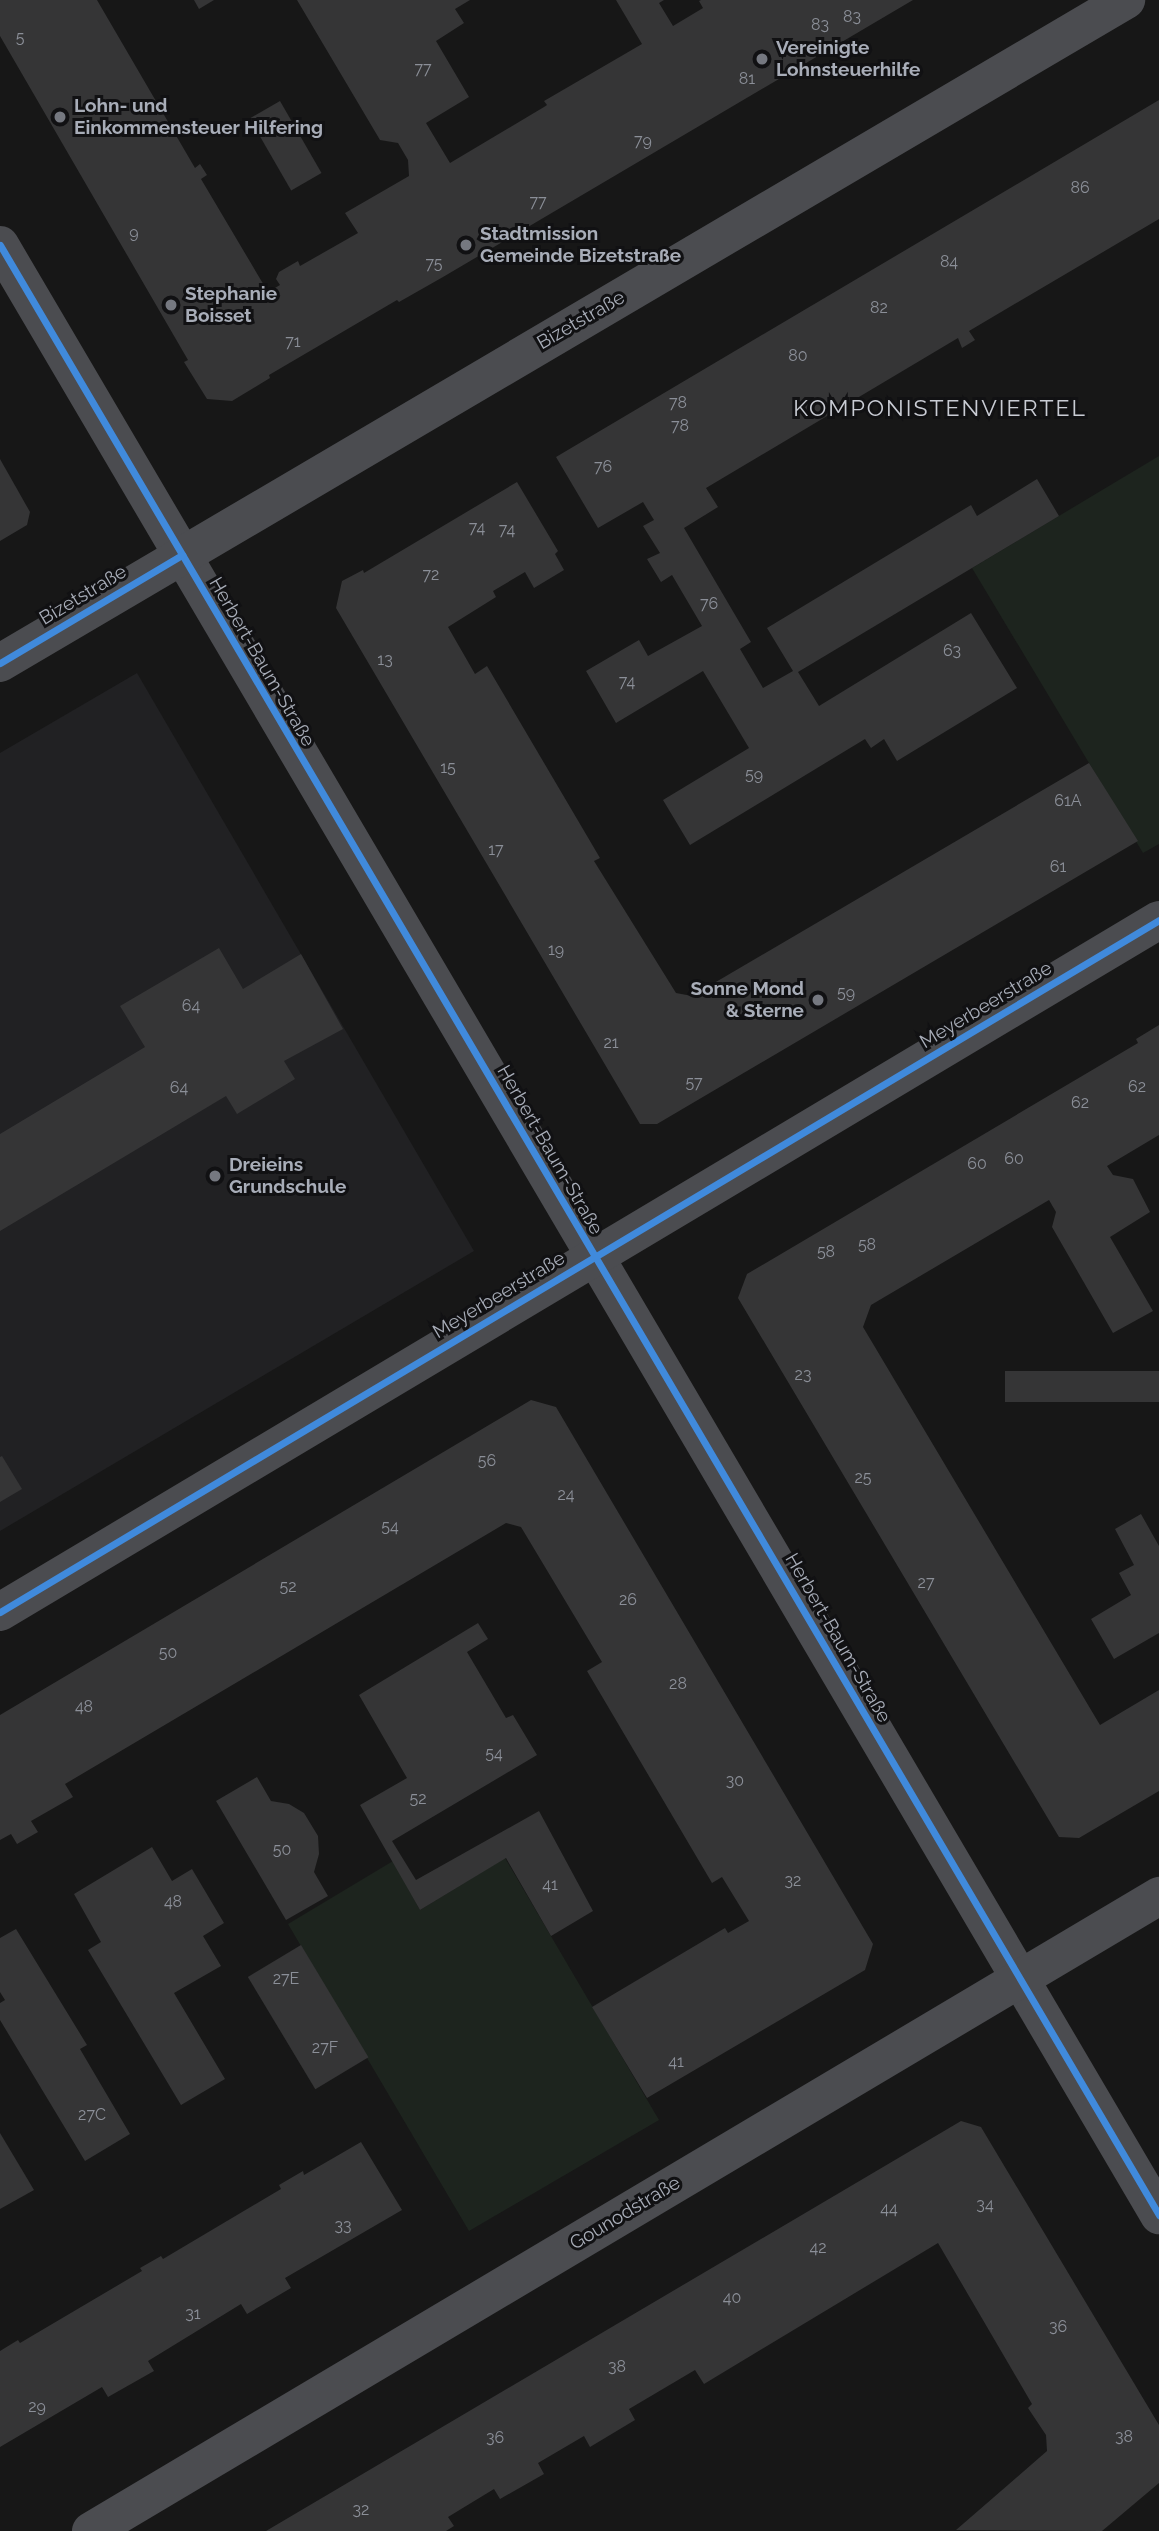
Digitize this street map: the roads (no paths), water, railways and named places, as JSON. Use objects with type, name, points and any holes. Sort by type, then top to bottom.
[{"type":"street","name":"Bizetstraße","points":[[0,663],[1126,0]]},
{"type":"street","name":"Herbert-Baum-Straße","points":[[0,245],[183,555],[208,604],[1159,2215]]},
{"type":"street","name":"Meyerbeerstraße","points":[[0,1612],[1159,920]]},
{"type":"street","name":"Gounodstraße","points":[[91,2531],[1159,1896]]},
{"type":"place","name":"Vereinigte Lohnsteuerhilfe","points":[[762,59]]},
{"type":"place","name":"Lohn- und Einkommensteuer Hilfering","points":[[60,117]]},
{"type":"place","name":"Stadtmission Gemeinde Bizetstraße","points":[[466,245]]},
{"type":"place","name":"Stephanie Boisset","points":[[171,305]]},
{"type":"place","name":"Sonne Mond & Sterne","points":[[818,1000]]},
{"type":"place","name":"Dreieins Grundschule","points":[[215,1176]]},
{"type":"district","name":"KOMPONISTENVIERTEL","points":[[940,408]]}]
